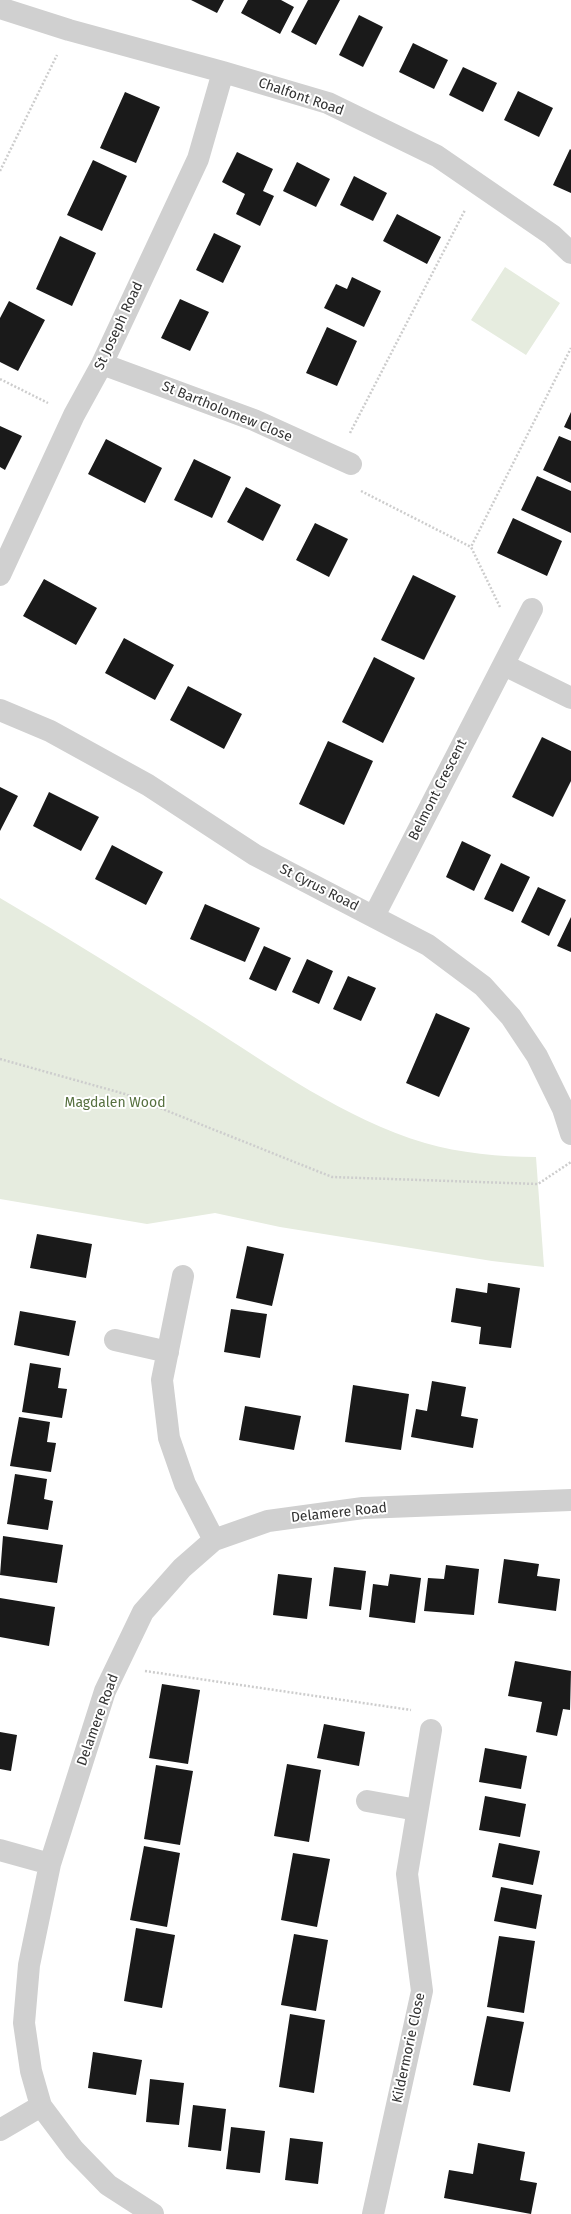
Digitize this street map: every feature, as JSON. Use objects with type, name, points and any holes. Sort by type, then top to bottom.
[{"type":"street","name":"Chalfont Road","points":[[0,8],[69,30],[223,72],[328,103],[437,156],[552,235],[571,253]]},
{"type":"street","name":"St Joseph Road","points":[[0,575],[74,415],[102,364],[198,159],[223,72]]},
{"type":"street","name":"St Bartholomew Close","points":[[102,364],[254,420],[344,461]]},
{"type":"street","name":"Belmont Crescent","points":[[374,916],[469,728],[504,665],[515,639],[532,609]]},
{"type":"street","points":[[504,665],[571,698]]},
{"type":"street","name":"St Cyrus Road","points":[[0,710],[56,735],[148,785],[255,855],[428,945],[483,986],[511,1017],[537,1056],[562,1109],[571,1134]]},
{"type":"street","points":[[183,1276],[162,1380],[169,1438],[186,1484],[214,1540]]},
{"type":"street","points":[[115,1340],[168,1352]]},
{"type":"street","name":"Delamere Road","points":[[153,2214],[108,2185],[74,2150],[41,2106],[30,2071],[24,2024],[29,1965],[50,1864],[105,1691],[143,1612],[182,1568],[214,1540],[268,1521],[363,1508],[571,1500]]},
{"type":"street","name":"Kildermorie Close","points":[[373,2214],[422,1991],[406,1874],[431,1730]]},
{"type":"street","points":[[367,1801],[417,1810]]},
{"type":"street","points":[[0,1850],[50,1864]]},
{"type":"street","points":[[0,2130],[41,2106]]},
{"type":"path","points":[[0,171],[69,30]]},
{"type":"path","points":[[478,184],[344,461],[354,488],[471,547],[515,639]]},
{"type":"path","points":[[471,547],[571,348]]},
{"type":"path","points":[[0,379],[74,415]]},
{"type":"path","points":[[0,1060],[125,1094],[332,1177],[538,1184],[571,1161]]},
{"type":"path","points":[[117,1667],[428,1713],[431,1730]]},
{"type":"green space","points":[[505,267],[560,303],[526,355],[471,320]]},
{"type":"green space","name":"Magdalen Wood","points":[[0,898],[127,975],[282,1074],[366,1120],[395,1133],[438,1146],[480,1154],[536,1157],[544,1267],[492,1261],[280,1227],[215,1213],[147,1224],[0,1199]]},
{"type":"building","points":[[191,0],[224,0],[217,13]]},
{"type":"building","points":[[248,0],[281,0],[294,7],[280,34],[241,13]]},
{"type":"building","points":[[308,0],[340,0],[316,45],[291,32]]},
{"type":"building","points":[[359,15],[383,27],[363,67],[339,55]]},
{"type":"building","points":[[413,43],[448,60],[434,89],[399,72]]},
{"type":"building","points":[[463,67],[497,83],[483,112],[449,95]]},
{"type":"building","points":[[518,91],[553,108],[539,137],[504,120]]},
{"type":"building","points":[[125,92],[160,107],[136,163],[100,148]]},
{"type":"building","points":[[570,149],[571,150],[571,193],[553,185]]},
{"type":"building","points":[[237,152],[273,169],[263,191],[274,196],[260,226],[236,214],[245,194],[222,182]]},
{"type":"building","points":[[93,160],[127,176],[102,231],[67,215]]},
{"type":"building","points":[[297,162],[330,179],[316,207],[283,191]]},
{"type":"building","points":[[354,176],[387,193],[373,221],[340,205]]},
{"type":"building","points":[[397,214],[441,237],[427,264],[383,241]]},
{"type":"building","points":[[214,233],[241,246],[223,283],[196,270]]},
{"type":"building","points":[[60,236],[96,253],[72,306],[36,289]]},
{"type":"building","points":[[352,277],[381,291],[364,327],[324,308],[336,284],[347,289]]},
{"type":"building","points":[[180,299],[209,312],[190,351],[161,338]]},
{"type":"building","points":[[9,301],[45,320],[18,371],[0,362],[0,318]]},
{"type":"building","points":[[327,327],[357,341],[337,386],[306,373]]},
{"type":"building","points":[[571,412],[571,430],[564,427]]},
{"type":"building","points":[[0,426],[22,436],[5,470],[0,467]]},
{"type":"building","points":[[559,436],[571,441],[571,483],[543,470]]},
{"type":"building","points":[[106,439],[162,468],[145,503],[88,474]]},
{"type":"building","points":[[194,459],[231,477],[212,518],[174,500]]},
{"type":"building","points":[[537,476],[571,491],[571,533],[521,510]]},
{"type":"building","points":[[246,487],[281,505],[263,541],[227,522]]},
{"type":"building","points":[[513,518],[562,541],[547,576],[497,553]]},
{"type":"building","points":[[315,523],[348,539],[329,577],[296,560]]},
{"type":"building","points":[[413,575],[456,596],[424,660],[381,640]]},
{"type":"building","points":[[44,579],[97,608],[76,645],[23,616]]},
{"type":"building","points":[[124,638],[174,665],[155,700],[105,673]]},
{"type":"building","points":[[374,657],[415,678],[383,743],[342,722]]},
{"type":"building","points":[[188,686],[242,714],[224,749],[170,720]]},
{"type":"building","points":[[542,737],[571,751],[571,781],[553,817],[512,797]]},
{"type":"building","points":[[328,741],[373,761],[344,825],[299,804]]},
{"type":"building","points":[[0,787],[18,796],[0,831]]},
{"type":"building","points":[[49,792],[99,817],[81,851],[33,826]]},
{"type":"building","points":[[462,841],[491,855],[474,891],[446,877]]},
{"type":"building","points":[[112,845],[163,872],[146,905],[95,879]]},
{"type":"building","points":[[501,863],[530,877],[513,912],[484,899]]},
{"type":"building","points":[[538,887],[566,900],[549,936],[521,922]]},
{"type":"building","points":[[205,904],[260,928],[245,962],[190,939]]},
{"type":"building","points":[[571,917],[571,952],[557,946]]},
{"type":"building","points":[[264,946],[291,958],[276,991],[249,979]]},
{"type":"building","points":[[307,959],[333,971],[319,1004],[292,992]]},
{"type":"building","points":[[348,976],[376,988],[361,1021],[333,1009]]},
{"type":"building","points":[[436,1013],[470,1028],[439,1097],[406,1083]]},
{"type":"building","points":[[37,1234],[92,1244],[86,1278],[30,1268]]},
{"type":"building","points":[[247,1246],[284,1254],[272,1306],[236,1298]]},
{"type":"building","points":[[488,1283],[520,1288],[511,1348],[479,1344],[481,1327],[451,1322],[456,1288],[487,1293]]},
{"type":"building","points":[[231,1309],[267,1314],[260,1358],[224,1352]]},
{"type":"building","points":[[20,1311],[76,1321],[69,1356],[14,1345]]},
{"type":"building","points":[[30,1363],[61,1368],[58,1388],[67,1389],[62,1418],[22,1412]]},
{"type":"building","points":[[432,1381],[466,1387],[461,1416],[478,1419],[473,1448],[411,1437],[416,1409],[427,1411]]},
{"type":"building","points":[[353,1385],[409,1394],[401,1450],[345,1442]]},
{"type":"building","points":[[245,1406],[301,1416],[294,1450],[239,1440]]},
{"type":"building","points":[[19,1417],[50,1422],[47,1442],[56,1443],[51,1472],[10,1466]]},
{"type":"building","points":[[15,1474],[47,1479],[44,1499],[53,1501],[48,1530],[7,1524]]},
{"type":"building","points":[[3,1536],[63,1545],[57,1583],[0,1575]]},
{"type":"building","points":[[504,1559],[539,1564],[537,1576],[560,1579],[556,1611],[498,1603]]},
{"type":"building","points":[[446,1565],[479,1569],[474,1615],[424,1611],[428,1578],[444,1579]]},
{"type":"building","points":[[334,1567],[366,1571],[361,1610],[329,1606]]},
{"type":"building","points":[[278,1574],[312,1578],[307,1619],[273,1615]]},
{"type":"building","points":[[390,1574],[421,1578],[415,1623],[369,1617],[373,1584],[388,1586]]},
{"type":"building","points":[[0,1598],[55,1607],[49,1646],[0,1637]]},
{"type":"building","points":[[515,1661],[571,1671],[570,1710],[563,1709],[557,1736],[536,1732],[542,1702],[508,1696]]},
{"type":"building","points":[[162,1684],[200,1690],[188,1764],[149,1758]]},
{"type":"building","points":[[324,1724],[365,1732],[359,1766],[317,1758]]},
{"type":"building","points":[[0,1732],[17,1735],[11,1771],[0,1769]]},
{"type":"building","points":[[485,1748],[527,1756],[521,1789],[479,1782]]},
{"type":"building","points":[[287,1764],[321,1770],[309,1842],[274,1836]]},
{"type":"building","points":[[156,1765],[193,1771],[180,1845],[144,1839]]},
{"type":"building","points":[[485,1796],[526,1804],[520,1837],[479,1830]]},
{"type":"building","points":[[499,1843],[540,1851],[533,1885],[492,1877]]},
{"type":"building","points":[[144,1846],[180,1853],[167,1927],[130,1920]]},
{"type":"building","points":[[293,1853],[330,1859],[317,1927],[281,1920]]},
{"type":"building","points":[[501,1887],[542,1895],[536,1929],[494,1921]]},
{"type":"building","points":[[136,1928],[175,1935],[162,2008],[124,2001]]},
{"type":"building","points":[[294,1934],[328,1940],[316,2011],[281,2005]]},
{"type":"building","points":[[499,1936],[535,1941],[524,2013],[487,2007]]},
{"type":"building","points":[[290,2014],[325,2020],[314,2093],[279,2087]]},
{"type":"building","points":[[487,2016],[524,2022],[510,2092],[473,2085]]},
{"type":"building","points":[[93,2052],[142,2060],[136,2095],[88,2088]]},
{"type":"building","points":[[150,2079],[184,2083],[179,2125],[146,2122]]},
{"type":"building","points":[[193,2105],[226,2109],[221,2151],[188,2147]]},
{"type":"building","points":[[231,2127],[265,2131],[260,2173],[226,2169]]},
{"type":"building","points":[[290,2138],[323,2142],[318,2184],[285,2180]]},
{"type":"building","points":[[478,2143],[525,2152],[520,2180],[537,2183],[531,2214],[444,2198],[449,2170],[473,2174]]}]
